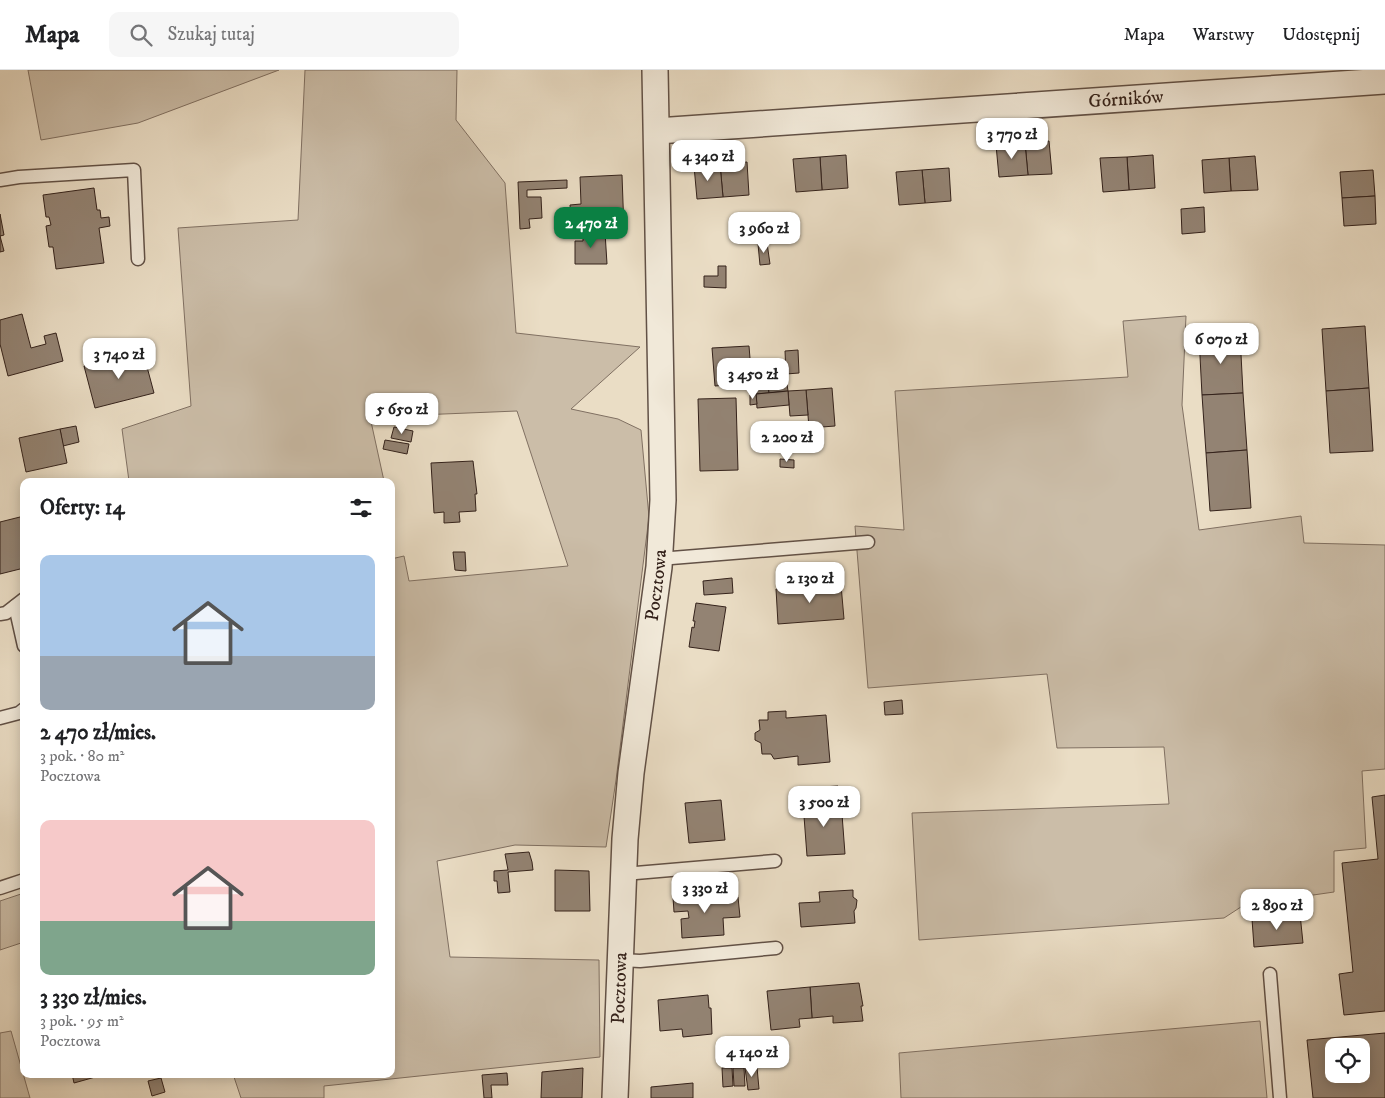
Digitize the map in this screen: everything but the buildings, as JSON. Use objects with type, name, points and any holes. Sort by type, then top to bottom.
[{"type":"street","name":"Pocztowa","points":[[615,1098],[624,874],[631,773],[659,559],[663,500],[655,70]]},
{"type":"street","name":"Górników","points":[[657,131],[1385,81]]},
{"type":"lane","points":[[0,180],[29,176],[134,170],[138,259]]},
{"type":"lane","points":[[659,559],[868,542]]},
{"type":"lane","points":[[0,614],[6,613],[19,602]]},
{"type":"lane","points":[[0,718],[20,712]]},
{"type":"lane","points":[[624,874],[775,861]]},
{"type":"lane","points":[[0,888],[20,881]]},
{"type":"lane","points":[[621,960],[640,961],[776,948]]},
{"type":"lane","points":[[1270,974],[1280,1098]]},
{"type":"shaded area","points":[[28,70],[279,70],[138,123],[41,140]]},
{"type":"shaded area","points":[[305,70],[457,70],[456,120],[505,183],[516,333],[640,347],[571,409],[618,419],[641,430],[649,517],[606,847],[515,845],[437,861],[450,957],[599,960],[600,1057],[324,1086],[324,1098],[241,1098],[234,1078],[395,1078],[395,558],[404,556],[409,581],[568,566],[517,411],[370,417],[383,478],[129,478],[122,429],[191,406],[178,228],[298,220]]},
{"type":"shaded area","points":[[1186,316],[1182,405],[1199,530],[1301,516],[1304,543],[1385,545],[1385,769],[1362,771],[1366,848],[1334,851],[1334,892],[1244,905],[1224,918],[919,940],[912,813],[1169,804],[1164,747],[1057,748],[1047,674],[868,688],[855,526],[904,530],[895,391],[1128,377],[1123,321]]},
{"type":"shaded area","points":[[20,894],[20,943],[0,950],[0,901]]},
{"type":"shaded area","points":[[1260,1021],[1267,1098],[901,1098],[899,1053]]},
{"type":"shaded area","points":[[11,1031],[20,1063],[20,1078],[24,1078],[30,1098],[0,1098],[0,1033]]}]
